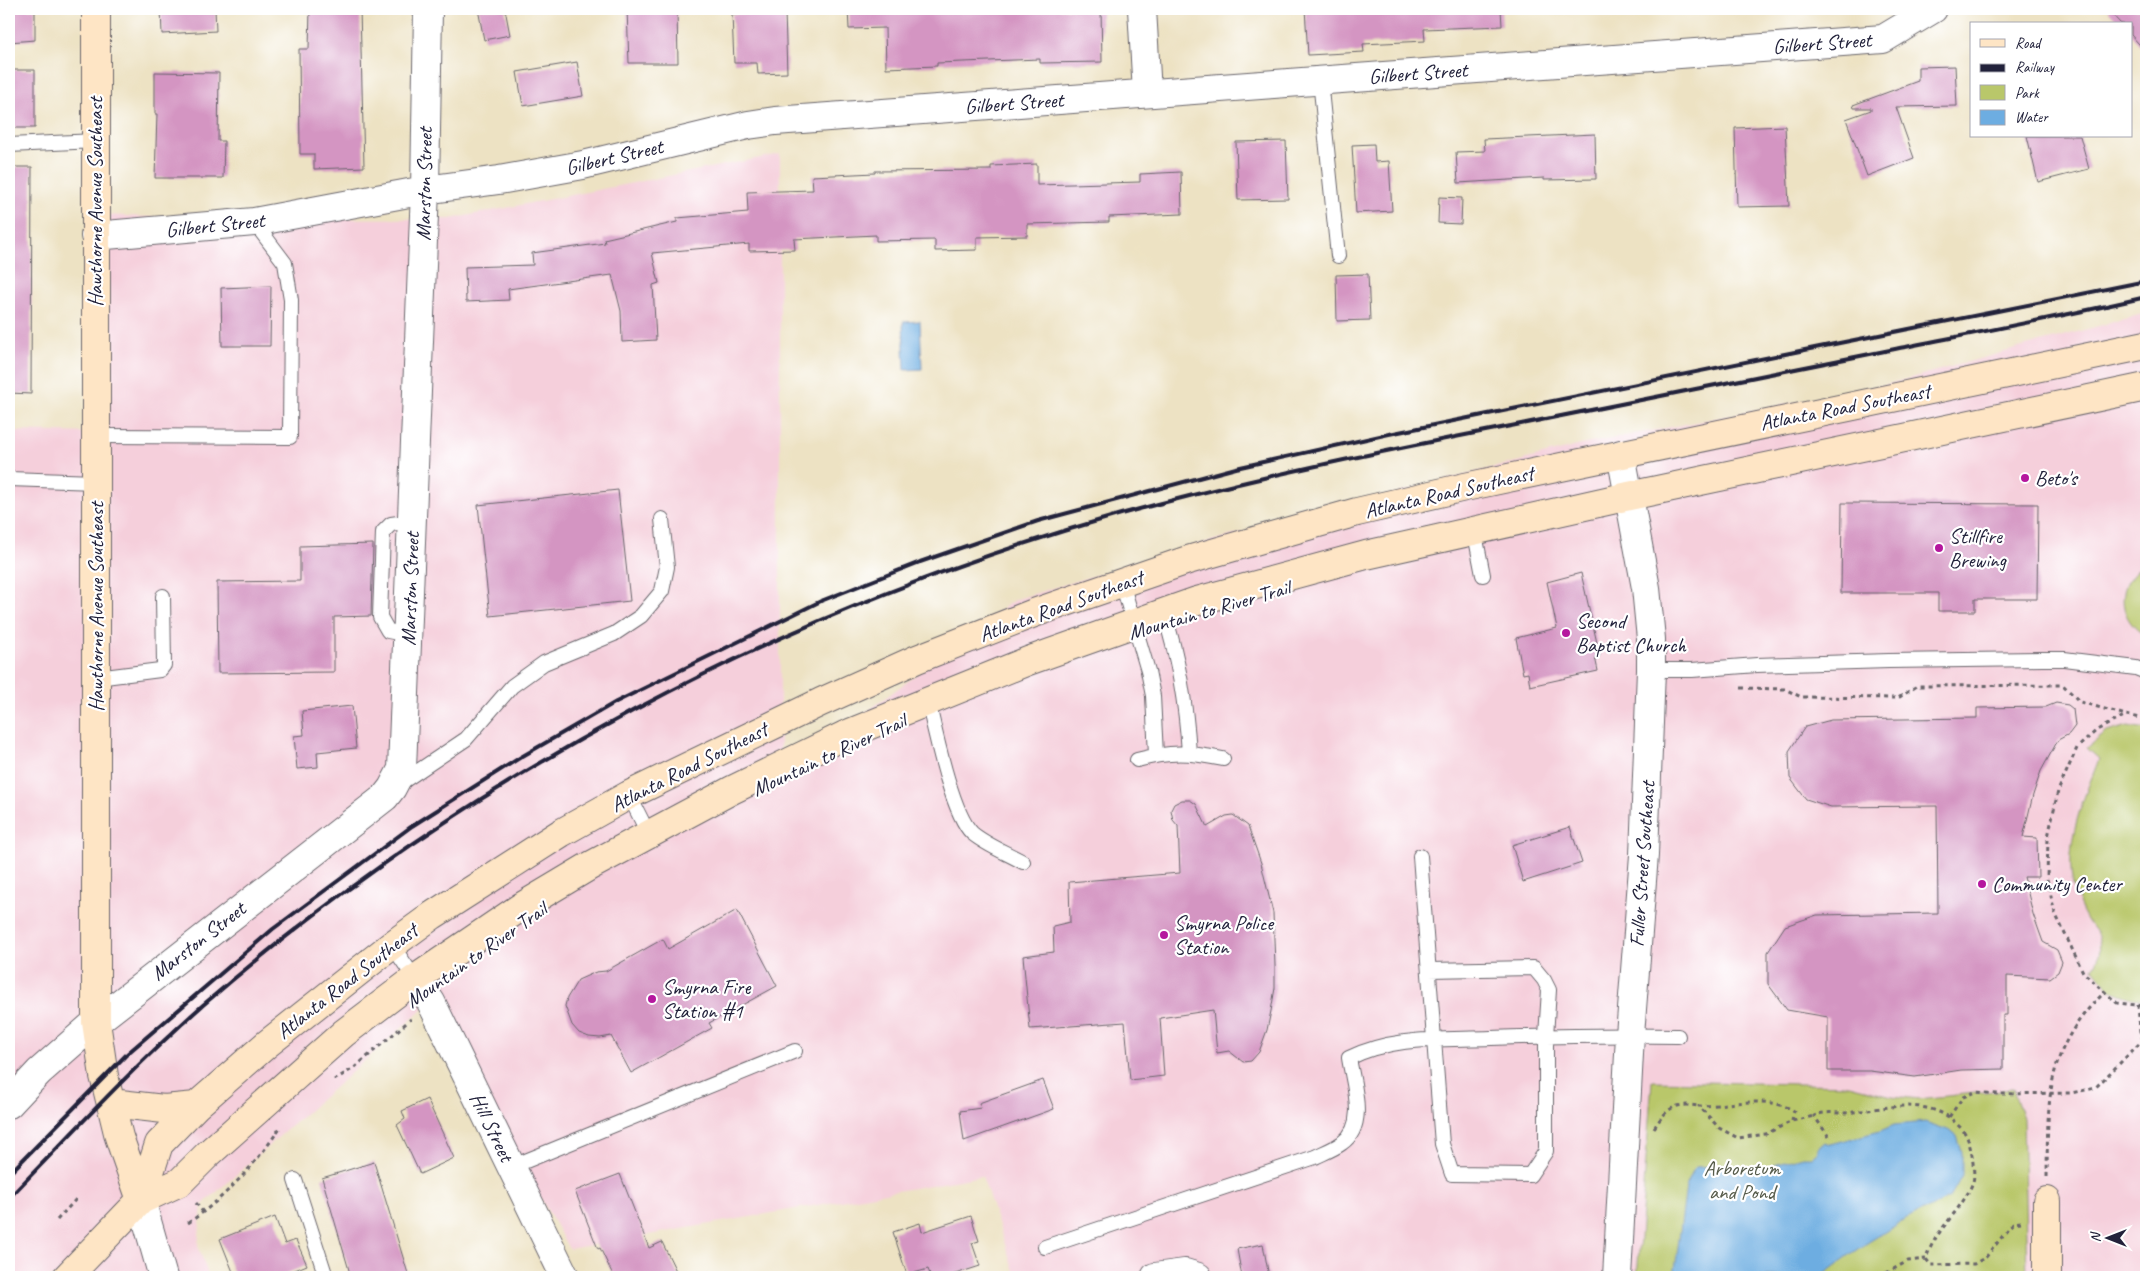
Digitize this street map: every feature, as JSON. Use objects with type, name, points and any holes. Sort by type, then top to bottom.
[{"type":"main road","name":"Hawthorne Avenue Southeast","points":[[96,9],[96,1022],[122,1152],[141,1200]]},
{"type":"main road","name":"Atlanta Road Southeast","points":[[141,1200],[159,1144],[196,1106],[267,1044],[432,915],[514,862],[629,796],[726,747],[917,660],[1034,613],[1188,560],[1357,512],[1620,454],[2146,345]]},
{"type":"main road","name":"Atlanta Road Southeast","points":[[67,1277],[141,1200],[180,1182],[208,1154],[344,1033],[415,979],[521,907],[648,834],[805,754],[928,701],[1028,661],[1197,601],[1366,555],[1629,496],[2146,386]]},
{"type":"main road","points":[[111,1103],[164,1109],[196,1106]]},
{"type":"main road","points":[[2047,1200],[2047,1277]]},
{"type":"street","name":"Marston Street","points":[[9,1104],[39,1072],[96,1022],[385,797],[402,769],[409,635],[425,190],[428,9]]},
{"type":"street","points":[[1142,9],[1147,93]]},
{"type":"street","name":"Gilbert Street","points":[[95,236],[254,222],[425,190],[499,180],[583,165],[748,125],[775,121],[1883,39],[1933,9]]},
{"type":"street","name":"Fuller Street Southeast","points":[[1617,1277],[1630,1035],[1644,855],[1652,670],[1646,588],[1620,454]]},
{"type":"street","name":"Hill Street","points":[[415,979],[431,1002],[565,1277]]},
{"type":"street","points":[[141,1200],[164,1277]]},
{"type":"street","points":[[1155,1277],[1184,1273],[1198,1277]]},
{"type":"lane","points":[[1320,80],[1338,256]]},
{"type":"lane","points":[[9,146],[96,141]]},
{"type":"lane","points":[[95,436],[290,437],[291,300],[284,263],[254,222]]},
{"type":"lane","points":[[9,480],[95,482]]},
{"type":"lane","points":[[392,788],[425,769],[466,739],[512,686],[544,663],[614,634],[641,616],[662,591],[668,567],[662,519]]},
{"type":"lane","points":[[1474,530],[1483,575]]},
{"type":"lane","points":[[1122,583],[1153,696],[1156,755]]},
{"type":"lane","points":[[97,678],[160,670],[164,665],[163,596]]},
{"type":"lane","points":[[1164,613],[1183,684],[1189,753]]},
{"type":"lane","points":[[1652,670],[1692,670],[1757,665],[1889,661],[2064,660],[2136,668],[2146,672]]},
{"type":"lane","points":[[928,701],[955,802],[963,822],[973,833],[1023,862]]},
{"type":"lane","points":[[1137,760],[1156,755],[1189,753],[1223,758]]},
{"type":"lane","points":[[629,796],[648,834]]},
{"type":"lane","points":[[1420,856],[1442,1144],[1452,1174],[1530,1176],[1546,1151],[1546,1036],[1549,990],[1544,980],[1534,968],[1429,970]]},
{"type":"lane","points":[[392,945],[415,979]]},
{"type":"lane","points":[[1045,1247],[1314,1157],[1343,1143],[1354,1131],[1358,1112],[1349,1058],[1362,1052],[1394,1042],[1546,1036],[1678,1036]]},
{"type":"lane","points":[[511,1167],[795,1051]]},
{"type":"lane","points":[[295,1180],[326,1277]]},
{"type":"path","points":[[1736,688],[1785,690],[1801,698],[1898,698],[1917,686],[2063,685],[2080,702],[2126,715],[2146,718]]},
{"type":"path","points":[[2126,715],[2097,730],[2077,748],[2058,791],[2048,837],[2047,880],[2055,913],[2083,972],[2117,1003],[2146,1006]]},
{"type":"path","points":[[2047,1200],[2050,1092],[2057,1059],[2065,1041],[2076,1024],[2105,992]]},
{"type":"path","name":"Mountain to River Trail","points":[[328,1083],[354,1068],[431,1002]]},
{"type":"path","points":[[2138,1005],[2140,1031],[2145,1040],[2146,1183]]},
{"type":"path","points":[[1949,1116],[1963,1097],[1975,1092],[1998,1094],[2071,1093],[2095,1088],[2145,1040]]},
{"type":"path","points":[[1654,1128],[1664,1113],[1680,1104],[1699,1106],[1754,1102],[1786,1106],[1794,1111],[1792,1121]]},
{"type":"path","points":[[1699,1106],[1719,1128],[1738,1138],[1766,1134],[1792,1121],[1820,1113],[1843,1113],[1893,1106],[1918,1105],[1937,1110],[1949,1116],[1968,1135],[1973,1164],[1973,1181],[1960,1204],[1930,1244],[1926,1259]]},
{"type":"path","points":[[1814,1116],[1829,1137]]},
{"type":"path","points":[[188,1222],[204,1212],[264,1152],[282,1125]]},
{"type":"path","points":[[57,1220],[77,1198]]},
{"type":"path","points":[[192,1198],[204,1212]]},
{"type":"path","points":[[1926,1259],[1931,1265],[1974,1264],[1986,1257],[2014,1223],[2023,1222]]},
{"type":"path","points":[[1879,1277],[1908,1261],[1926,1259]]},
{"type":"shaded area","points":[[780,154],[780,778],[1014,600],[1192,546],[1585,444],[1889,384],[2146,313],[2146,1277],[1016,1277],[982,1176],[569,1249],[431,1002],[202,1205],[198,1246],[209,1277],[9,1277],[9,431],[99,433],[105,215],[170,218],[450,219]]},
{"type":"green space","points":[[2146,563],[2146,636],[2129,620],[2124,610],[2123,600],[2129,579]]},
{"type":"green space","points":[[2128,726],[2146,729],[2146,1000],[2132,998],[2110,990],[2093,968],[2099,955],[2099,940],[2079,903],[2073,885],[2071,869],[2071,852],[2077,820],[2099,759],[2087,748],[2107,732]]},
{"type":"green space","name":"Arboretum and Pond","points":[[1652,1081],[1849,1085],[1892,1096],[1919,1099],[2013,1089],[2023,1118],[2027,1277],[1637,1277]]},
{"type":"water","points":[[920,321],[922,369],[905,370],[903,322]]},
{"type":"water","points":[[1925,1122],[1948,1130],[1957,1136],[1962,1152],[1962,1176],[1950,1197],[1901,1222],[1859,1248],[1820,1277],[1674,1277],[1686,1187],[1695,1167],[1721,1166],[1753,1171],[1802,1157],[1811,1157],[1824,1142],[1830,1144],[1880,1131],[1894,1125]]},
{"type":"building","points":[[9,9],[35,9],[35,40],[9,42]]},
{"type":"building","points":[[161,9],[215,9],[216,31],[162,34]]},
{"type":"building","points":[[310,9],[360,9],[364,167],[314,169],[314,154],[300,154],[299,49],[309,49]]},
{"type":"building","points":[[478,9],[505,9],[510,35],[484,40]]},
{"type":"building","points":[[627,9],[677,9],[678,63],[629,63]]},
{"type":"building","points":[[848,9],[1101,9],[1102,62],[1040,63],[1040,59],[937,63],[937,66],[886,68],[885,28],[849,29]]},
{"type":"building","points":[[1305,9],[1501,9],[1502,26],[1424,29],[1425,41],[1363,44],[1364,52],[1308,55]]},
{"type":"building","points":[[2107,9],[2146,9],[2146,52],[2132,36],[2132,22],[2119,22]]},
{"type":"building","points":[[785,12],[787,73],[758,74],[757,63],[734,63],[732,14]]},
{"type":"building","points":[[577,62],[583,96],[523,106],[517,72]]},
{"type":"building","points":[[1955,66],[1957,106],[1896,107],[1914,158],[1867,176],[1846,119],[1871,110],[1871,108],[1854,108],[1853,105],[1918,81],[1918,67]]},
{"type":"building","points":[[9,70],[35,70],[35,128],[9,128]]},
{"type":"building","points":[[155,72],[219,73],[218,141],[224,141],[223,178],[155,178],[157,114],[155,114]]},
{"type":"building","points":[[1785,126],[1789,206],[1737,207],[1735,128]]},
{"type":"building","points":[[1595,134],[1596,179],[1544,180],[1544,178],[1458,183],[1456,152],[1485,151],[1484,139]]},
{"type":"building","points":[[2027,138],[2081,138],[2089,169],[2038,182]]},
{"type":"building","points":[[1286,141],[1288,199],[1238,200],[1236,142]]},
{"type":"building","points":[[1374,144],[1375,162],[1389,161],[1392,211],[1356,213],[1352,145]]},
{"type":"building","points":[[1037,164],[1037,185],[1140,182],[1140,174],[1181,172],[1182,214],[1109,217],[1109,222],[1027,224],[1027,236],[977,237],[977,250],[935,251],[935,240],[876,241],[876,235],[794,239],[795,250],[749,251],[749,244],[652,253],[659,283],[653,285],[656,340],[622,342],[621,311],[612,275],[508,289],[509,300],[466,302],[465,267],[533,265],[532,253],[605,243],[604,239],[677,222],[677,218],[748,212],[747,192],[813,190],[812,176],[875,173],[875,171],[991,170],[991,166]]},
{"type":"building","points":[[9,167],[32,167],[31,394],[9,393]]},
{"type":"building","points":[[1439,197],[1462,198],[1461,224],[1438,223]]},
{"type":"building","points":[[1368,274],[1370,320],[1337,321],[1336,275]]},
{"type":"building","points":[[271,286],[270,346],[222,346],[221,288]]},
{"type":"building","points":[[618,490],[630,601],[490,616],[478,505]]},
{"type":"building","name":"Stillfire Brewing","points":[[1842,503],[2038,504],[2037,599],[1975,599],[1975,611],[1938,611],[1938,593],[1841,593]]},
{"type":"building","points":[[373,544],[371,616],[334,617],[334,672],[218,673],[217,582],[300,581],[300,546]]},
{"type":"building","name":"Second Baptist Church","points":[[1581,573],[1600,656],[1595,657],[1598,671],[1530,686],[1528,673],[1523,674],[1516,638],[1557,628],[1547,582]]},
{"type":"building","name":"Community Center","points":[[2056,703],[2068,705],[2073,709],[2075,726],[2069,734],[2058,740],[2041,771],[2023,837],[2037,838],[2038,877],[2024,877],[2033,914],[2043,942],[2057,950],[2062,962],[2058,972],[2050,978],[2007,976],[2007,1015],[2003,1015],[2003,1069],[1961,1070],[1915,1077],[1870,1071],[1828,1071],[1828,1017],[1787,1010],[1768,984],[1768,952],[1785,926],[1817,915],[1938,913],[1937,806],[1831,807],[1806,799],[1790,778],[1789,751],[1805,727],[1831,720],[1977,718],[1977,708],[2046,707]]},
{"type":"building","points":[[352,706],[356,748],[317,752],[318,767],[297,769],[294,736],[304,735],[302,711]]},
{"type":"building","name":"Smyrna Police Station","points":[[1182,800],[1190,800],[1196,804],[1207,827],[1226,816],[1233,815],[1248,826],[1261,863],[1273,913],[1275,988],[1271,1011],[1259,1052],[1251,1061],[1243,1062],[1229,1051],[1217,1053],[1213,1010],[1160,1018],[1164,1076],[1130,1080],[1125,1022],[1030,1029],[1023,956],[1054,952],[1053,926],[1070,922],[1069,882],[1180,873],[1178,826],[1173,820],[1171,810],[1174,804]]},
{"type":"building","points":[[1570,827],[1582,863],[1523,882],[1512,845]]},
{"type":"building","points":[[737,910],[777,986],[709,1023],[712,1028],[631,1073],[611,1036],[589,1037],[579,1033],[572,1025],[565,1006],[567,998],[578,980],[596,972],[606,971],[663,939],[668,949]]},
{"type":"building","points":[[1043,1080],[1054,1109],[964,1141],[960,1111],[981,1108],[979,1103]]},
{"type":"building","points":[[427,1099],[454,1158],[420,1174],[397,1125],[405,1119],[402,1111]]},
{"type":"building","points":[[374,1162],[409,1277],[351,1277],[322,1178]]},
{"type":"building","points":[[620,1174],[649,1248],[662,1242],[679,1277],[614,1277],[600,1248],[598,1249],[575,1191]]},
{"type":"building","points":[[971,1216],[979,1241],[972,1243],[980,1266],[946,1277],[931,1277],[928,1269],[907,1275],[893,1232],[920,1223],[922,1232]]},
{"type":"building","points":[[275,1217],[285,1244],[296,1240],[307,1265],[278,1277],[235,1277],[220,1239]]},
{"type":"building","points":[[1263,1244],[1269,1277],[1242,1277],[1237,1249]]},
{"type":"railway","points":[[9,1174],[128,1053],[273,929],[412,826],[521,757],[616,702],[821,601],[920,562],[1038,521],[1236,468],[1389,434],[2146,281]]},
{"type":"railway","points":[[9,1198],[128,1075],[203,1005],[304,922],[411,845],[521,774],[635,710],[752,651],[873,599],[996,553],[1121,514],[1268,477],[1416,445],[2018,325],[2146,297]]},
{"type":"place","name":"Beto's","points":[[2025,478]]},
{"type":"place","name":"Stillfire Brewing","points":[[1939,548]]},
{"type":"place","name":"Second Baptist Church","points":[[1566,633]]},
{"type":"place","name":"Community Center","points":[[1982,884]]},
{"type":"place","name":"Smyrna Police Station","points":[[1164,935]]},
{"type":"place","name":"Smyrna Fire Station #1","points":[[652,999]]}]
